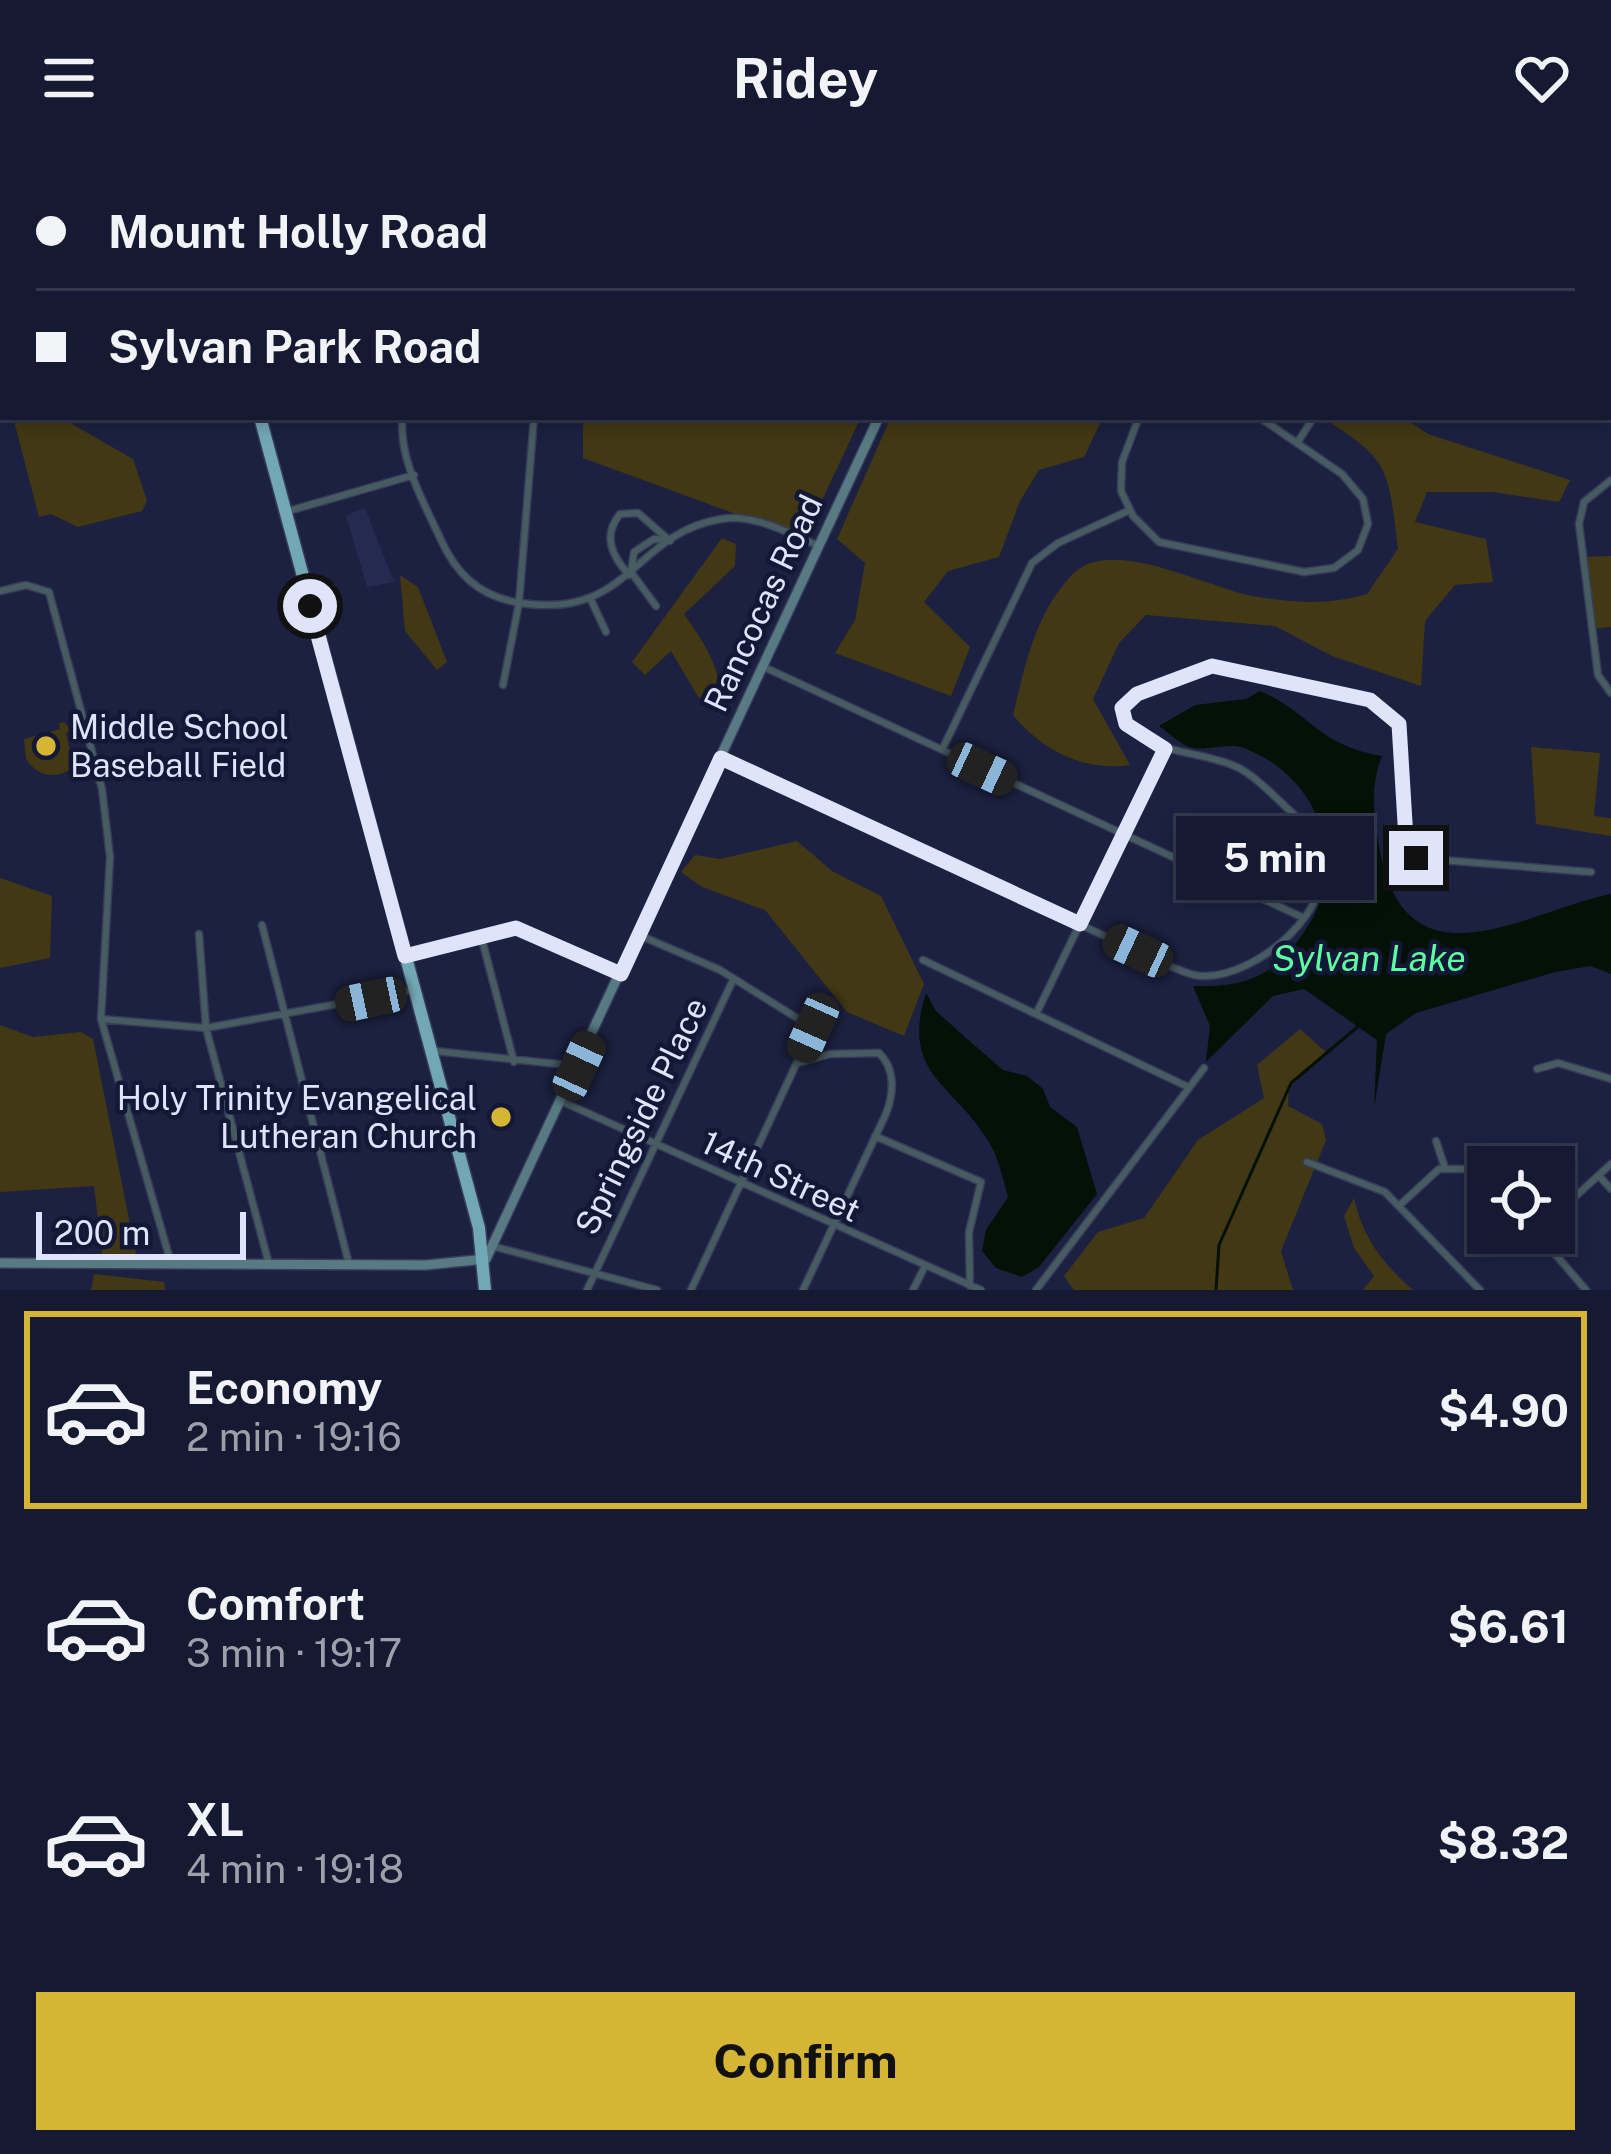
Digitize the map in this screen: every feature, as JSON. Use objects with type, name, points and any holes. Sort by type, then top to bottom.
[{"type":"highway","points":[[261,420],[487,1249],[485,1290]]},
{"type":"main road","name":"Rancocas Road","points":[[487,1249],[563,1102],[877,420]]},
{"type":"main road","points":[[0,1263],[349,1264],[487,1249]]},
{"type":"street","points":[[403,420],[403,442],[433,522],[467,580],[488,595],[519,603],[569,606],[591,600],[696,526],[734,518],[819,546]]},
{"type":"street","points":[[503,686],[519,603],[533,420]]},
{"type":"street","points":[[1138,420],[1120,474],[1130,510],[1159,542],[1304,572],[1334,568],[1358,550],[1368,524],[1363,499],[1342,474],[1263,420]]},
{"type":"street","points":[[1297,443],[1312,420]]},
{"type":"street","points":[[285,512],[414,475]]},
{"type":"street","points":[[1611,480],[1584,502],[1579,524],[1598,675],[1611,693]]},
{"type":"street","points":[[942,750],[1032,563],[1064,540],[1130,510]]},
{"type":"street","points":[[656,606],[610,547],[610,530],[620,514],[638,513],[670,541]]},
{"type":"street","points":[[630,574],[634,552],[654,539],[670,541]]},
{"type":"street","points":[[0,591],[26,585],[49,592],[102,789],[110,857],[101,1019],[171,1264]]},
{"type":"street","points":[[591,600],[605,632]]},
{"type":"street","points":[[721,758],[1167,965],[1197,976],[1234,970],[1304,918],[1318,896],[1322,874],[1313,836],[1239,768],[1165,749],[1126,724],[1122,708],[1131,697],[1196,668],[1220,667],[1370,700],[1399,724],[1406,839],[1416,858],[1591,872]]},
{"type":"street","points":[[764,668],[1304,918]]},
{"type":"street","points":[[1037,1012],[1165,749]]},
{"type":"street","points":[[262,926],[349,1264]]},
{"type":"street","points":[[405,956],[522,930],[621,974]]},
{"type":"street","points":[[199,934],[206,1028],[269,1264]]},
{"type":"street","points":[[639,935],[693,956],[813,1028],[692,1290]]},
{"type":"street","points":[[481,936],[514,1062]]},
{"type":"street","points":[[923,960],[1188,1087]]},
{"type":"street","name":"Springside Place","points":[[587,1290],[733,980]]},
{"type":"street","points":[[101,1019],[206,1028],[415,990]]},
{"type":"street","points":[[431,1051],[579,1066]]},
{"type":"street","points":[[797,1063],[830,1054],[884,1055],[892,1095],[803,1290]]},
{"type":"street","points":[[1537,1069],[1558,1063],[1611,1079]]},
{"type":"street","points":[[1036,1290],[1107,1203],[1204,1068]]},
{"type":"street","name":"14th Street","points":[[563,1102],[981,1290]]},
{"type":"street","points":[[875,1136],[980,1182],[969,1232],[970,1286]]},
{"type":"street","points":[[1436,1141],[1445,1168]]},
{"type":"street","points":[[1307,1162],[1366,1181],[1400,1205],[1480,1290]]},
{"type":"street","points":[[1575,1197],[1611,1164]]},
{"type":"street","points":[[1400,1205],[1431,1174],[1445,1168],[1467,1169]]},
{"type":"street","points":[[1599,1176],[1611,1189]]},
{"type":"street","points":[[487,1249],[657,1290]]},
{"type":"street","points":[[1555,1254],[1586,1290]]},
{"type":"street","points":[[913,1290],[924,1268]]},
{"type":"shaded area","points":[[14,420],[71,420],[133,459],[147,501],[142,511],[78,527],[51,514],[39,517]]},
{"type":"shaded area","points":[[583,420],[860,420],[804,539],[583,458]]},
{"type":"shaded area","points":[[890,420],[1102,420],[1084,457],[1039,470],[1020,501],[999,557],[948,571],[924,602],[970,647],[951,696],[835,653],[855,620],[865,563],[837,539]]},
{"type":"shaded area","points":[[1325,420],[1407,420],[1428,434],[1570,480],[1559,502],[1492,492],[1427,492],[1415,522],[1486,539],[1493,582],[1455,585],[1425,621],[1421,686],[1332,656],[1275,626],[1146,615],[1119,643],[1093,699],[1130,765],[1097,765],[1066,756],[1037,739],[1013,715],[1034,640],[1050,604],[1074,573],[1091,563],[1137,562],[1286,601],[1367,594],[1398,549],[1388,483],[1361,444]]},
{"type":"shaded area","points":[[365,508],[394,582],[367,587],[346,515]]},
{"type":"shaded area","points":[[722,538],[736,544],[735,566],[684,614],[712,661],[720,715],[697,695],[671,651],[645,675],[632,662]]},
{"type":"shaded area","points":[[1611,556],[1611,627],[1591,629],[1581,557]]},
{"type":"shaded area","points":[[400,575],[418,587],[447,662],[437,670],[405,631]]},
{"type":"shaded area","name":"Middle School Baseball Field","points":[[59,723],[72,731],[66,733],[74,767],[61,774],[42,773],[26,759],[24,739],[60,729]]},
{"type":"shaded area","points":[[1531,747],[1600,753],[1594,816],[1611,818],[1611,836],[1536,824]]},
{"type":"shaded area","points":[[797,841],[832,871],[881,896],[924,984],[904,1036],[847,1012],[765,910],[702,887],[681,872],[695,855],[720,859]]},
{"type":"shaded area","points":[[0,878],[52,896],[50,958],[0,968]]},
{"type":"shaded area","points":[[0,1025],[33,1037],[81,1032],[93,1039],[136,1254],[102,1254],[94,1186],[0,1192]]},
{"type":"shaded area","points":[[1300,1029],[1327,1053],[1289,1085],[1288,1106],[1322,1124],[1326,1140],[1281,1251],[1293,1290],[1074,1290],[1064,1276],[1098,1232],[1144,1218],[1198,1140],[1264,1098],[1257,1065]]},
{"type":"shaded area","points":[[1354,1198],[1375,1249],[1413,1290],[1363,1290],[1374,1276],[1354,1248],[1344,1216]]},
{"type":"shaded area","points":[[94,1274],[164,1282],[165,1290],[91,1290]]},
{"type":"water","name":"Sylvan Lake","points":[[1260,691],[1342,744],[1382,756],[1374,793],[1381,856],[1396,897],[1418,922],[1445,932],[1476,932],[1611,894],[1611,974],[1591,966],[1555,972],[1416,1013],[1386,1034],[1374,1108],[1377,1040],[1304,989],[1273,996],[1206,1062],[1210,1026],[1193,986],[1242,982],[1268,970],[1291,950],[1317,909],[1326,855],[1310,803],[1271,762],[1238,746],[1189,747],[1159,726],[1195,705],[1246,699]]},
{"type":"water","points":[[926,993],[936,1011],[966,1038],[1003,1070],[1027,1076],[1043,1089],[1050,1107],[1077,1127],[1097,1194],[1039,1267],[1022,1277],[996,1268],[982,1251],[986,1230],[1008,1197],[989,1142],[925,1061],[920,1021]]},
{"type":"waterway","points":[[1216,1290],[1219,1245],[1291,1083],[1361,1024]]},
{"type":"place","name":"Middle School Baseball Field","points":[[46,746]]},
{"type":"place","name":"Holy Trinity Evangelical Lutheran Church","points":[[501,1117]]},
{"type":"route","points":[[310,606],[405,956],[516,928],[621,974],[721,758],[1080,924],[1165,749],[1126,724],[1122,708],[1131,697],[1204,666],[1376,701],[1399,724],[1406,839],[1416,858]]}]
